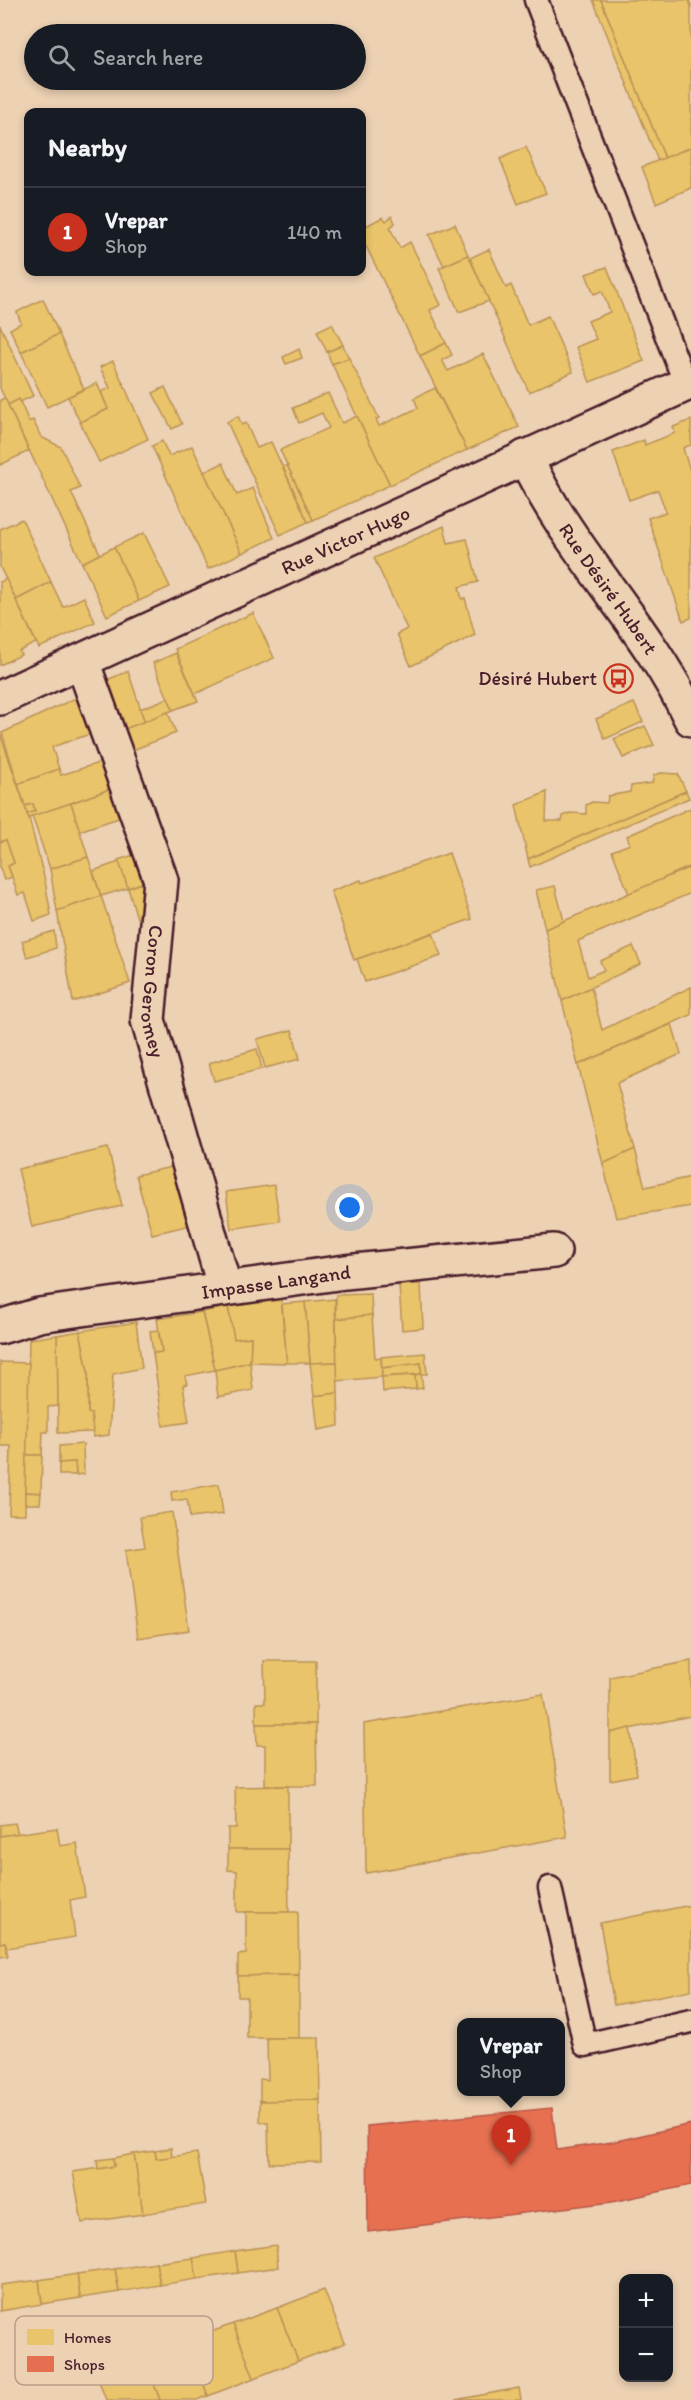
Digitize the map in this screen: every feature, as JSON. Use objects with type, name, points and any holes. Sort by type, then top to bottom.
[{"type":"street","name":"Rue Victor Hugo","points":[[0,698],[688,383]]},
{"type":"street","name":"Rue Désiré Hubert","points":[[525,457],[556,515],[665,669],[691,719]]},
{"type":"street","name":"Coron Geromey","points":[[82,661],[161,880],[148,1020],[225,1289]]},
{"type":"street","name":"Impasse Langand","points":[[0,1327],[39,1315],[345,1272],[554,1251]]},
{"type":"lane","points":[[536,0],[688,383]]},
{"type":"lane","points":[[550,1888],[585,2045],[691,2021]]},
{"type":"building: Homes","points":[[593,0],[601,0],[665,158],[658,161]]},
{"type":"building: Homes","points":[[601,0],[689,0],[691,6],[691,147],[665,158]]},
{"type":"building: Homes","points":[[526,147],[546,193],[518,204],[500,159]]},
{"type":"building: Homes","points":[[691,147],[691,188],[656,203],[642,167]]},
{"type":"building: Homes","points":[[392,216],[395,223],[390,228],[400,248],[410,242],[441,305],[430,310],[446,343],[420,356],[366,246],[366,226],[383,217],[386,221]]},
{"type":"building: Homes","points":[[455,224],[468,255],[444,266],[429,235]]},
{"type":"building: Homes","points":[[489,249],[506,288],[511,285],[528,325],[548,316],[573,372],[529,392],[470,258]]},
{"type":"building: Homes","points":[[468,255],[489,301],[459,312],[439,268]]},
{"type":"building: Homes","points":[[607,267],[644,361],[590,382],[576,347],[596,339],[588,321],[610,312],[602,291],[594,294],[586,274]]},
{"type":"building: Homes","points":[[43,299],[59,334],[21,352],[10,329],[21,323],[17,312]]},
{"type":"building: Homes","points":[[332,324],[343,345],[327,352],[317,331]]},
{"type":"building: Homes","points":[[0,325],[33,396],[20,402],[19,399],[8,405],[0,388]]},
{"type":"building: Homes","points":[[59,334],[84,389],[47,407],[21,352]]},
{"type":"building: Homes","points":[[446,343],[452,355],[442,360],[448,371],[483,354],[519,427],[467,450],[420,356]]},
{"type":"building: Homes","points":[[343,345],[349,358],[332,364],[327,352]]},
{"type":"building: Homes","points":[[299,349],[302,358],[286,364],[283,357]]},
{"type":"building: Homes","points":[[349,358],[379,418],[376,419],[379,426],[418,408],[414,398],[435,388],[467,450],[390,485],[332,364]]},
{"type":"building: Homes","points":[[113,361],[148,439],[99,462],[80,422],[108,409],[101,392],[110,388],[100,367]]},
{"type":"building: Homes","points":[[97,383],[108,409],[80,422],[68,397]]},
{"type":"building: Homes","points":[[165,387],[182,424],[172,429],[153,393]]},
{"type":"building: Homes","points":[[328,393],[342,423],[357,416],[390,485],[313,520],[280,450],[329,428],[322,413],[299,423],[293,408]]},
{"type":"building: Homes","points":[[5,398],[29,451],[0,465],[0,400]]},
{"type":"building: Homes","points":[[19,399],[29,422],[33,420],[41,437],[61,447],[80,488],[71,492],[100,554],[82,563],[8,405]]},
{"type":"building: Homes","points":[[238,416],[242,425],[246,423],[257,448],[271,442],[308,522],[280,535],[227,422]]},
{"type":"building: Homes","points":[[691,420],[691,445],[683,448],[691,474],[691,618],[683,621],[648,518],[666,512],[658,490],[629,500],[613,452],[644,440],[645,445],[675,433],[673,427]]},
{"type":"building: Homes","points":[[162,441],[169,456],[192,446],[242,553],[208,569],[152,446]]},
{"type":"building: Homes","points":[[223,463],[237,495],[253,488],[274,538],[242,553],[204,472]]},
{"type":"building: Homes","points":[[287,465],[313,520],[308,522],[283,467]]},
{"type":"building: Homes","points":[[22,519],[51,582],[16,600],[0,567],[0,529]]},
{"type":"building: Homes","points":[[444,526],[448,543],[467,539],[478,582],[459,587],[462,599],[465,598],[475,635],[411,666],[397,634],[407,629],[374,558]]},
{"type":"building: Homes","points":[[144,533],[170,587],[139,601],[114,547]]},
{"type":"building: Homes","points":[[114,547],[139,601],[107,616],[82,563]]},
{"type":"building: Homes","points":[[6,579],[36,643],[19,651],[21,655],[0,665],[0,582]]},
{"type":"building: Homes","points":[[51,582],[63,607],[84,597],[95,622],[39,648],[16,600]]},
{"type":"building: Homes","points":[[253,613],[274,658],[195,694],[175,649]]},
{"type":"building: Homes","points":[[176,653],[198,701],[173,710],[153,663]]},
{"type":"building: Homes","points":[[128,671],[145,722],[117,732],[100,683]]},
{"type":"building: Homes","points":[[84,694],[96,732],[52,747],[59,769],[18,784],[2,733]]},
{"type":"building: Homes","points":[[168,698],[173,710],[145,722],[140,709]]},
{"type":"building: Homes","points":[[634,703],[643,722],[605,739],[596,719]]},
{"type":"building: Homes","points":[[168,712],[176,733],[125,753],[117,732]]},
{"type":"building: Homes","points":[[645,726],[654,745],[623,758],[614,739]]},
{"type":"building: Homes","points":[[0,733],[29,818],[45,881],[51,915],[34,921],[25,893],[18,895],[8,866],[14,863],[6,840],[0,842]]},
{"type":"building: Homes","points":[[105,761],[113,788],[29,818],[27,814],[35,811],[33,804],[25,806],[18,784],[59,769],[61,775]]},
{"type":"building: Homes","points":[[678,774],[686,791],[528,859],[516,805],[547,792],[546,821],[562,821],[563,816],[570,813],[586,814],[586,805],[592,802],[607,803],[608,796],[630,792],[631,786],[652,783],[654,775]]},
{"type":"building: Homes","points":[[113,788],[122,817],[79,831],[71,803]]},
{"type":"building: Homes","points":[[686,791],[689,798],[530,867],[528,859]]},
{"type":"building: Homes","points":[[71,803],[88,857],[50,869],[32,816]]},
{"type":"building: Homes","points":[[33,804],[35,811],[27,814],[25,806]]},
{"type":"building: Homes","points":[[691,808],[691,866],[629,894],[612,851],[630,844],[627,836]]},
{"type":"building: Homes","points":[[6,840],[14,863],[8,866],[12,877],[4,880],[0,868],[0,842]]},
{"type":"building: Homes","points":[[449,853],[472,919],[354,960],[331,891],[361,880],[362,883]]},
{"type":"building: Homes","points":[[134,855],[142,883],[128,888],[118,860]]},
{"type":"building: Homes","points":[[88,857],[101,896],[57,911],[50,869]]},
{"type":"building: Homes","points":[[119,862],[128,888],[101,896],[93,871]]},
{"type":"building: Homes","points":[[688,868],[691,876],[691,893],[578,941],[588,977],[604,970],[600,961],[633,946],[641,964],[562,1001],[545,929]]},
{"type":"building: Homes","points":[[142,883],[152,913],[137,918],[128,888]]},
{"type":"building: Homes","points":[[555,886],[564,921],[545,929],[536,890]]},
{"type":"building: Homes","points":[[101,896],[130,983],[73,1002],[57,911]]},
{"type":"building: Homes","points":[[54,931],[56,948],[27,957],[22,941]]},
{"type":"building: Homes","points":[[433,933],[441,956],[365,982],[357,959]]},
{"type":"building: Homes","points":[[591,987],[602,1030],[691,987],[691,1015],[578,1065],[562,1001]]},
{"type":"building: Homes","points":[[672,1024],[681,1054],[617,1083],[635,1149],[603,1164],[578,1065]]},
{"type":"building: Homes","points":[[292,1030],[300,1059],[265,1068],[257,1039]]},
{"type":"building: Homes","points":[[257,1049],[262,1069],[214,1081],[209,1063]]},
{"type":"building: Homes","points":[[108,1148],[122,1206],[32,1227],[18,1169]]},
{"type":"building: Homes","points":[[635,1149],[645,1187],[691,1177],[691,1206],[616,1218],[603,1164]]},
{"type":"building: Homes","points":[[176,1166],[191,1225],[152,1234],[136,1175]]},
{"type":"building: Homes","points":[[274,1185],[280,1221],[231,1229],[226,1192]]},
{"type":"building: Homes","points":[[421,1284],[423,1328],[402,1330],[399,1285]]},
{"type":"building: Homes","points":[[371,1294],[372,1315],[336,1319],[336,1295]]},
{"type":"building: Homes","points":[[281,1299],[287,1363],[250,1362],[251,1337],[234,1339],[228,1307]]},
{"type":"building: Homes","points":[[335,1299],[337,1362],[310,1363],[305,1302]]},
{"type":"building: Homes","points":[[305,1302],[310,1363],[287,1363],[282,1304]]},
{"type":"building: Homes","points":[[228,1307],[234,1339],[251,1337],[250,1362],[215,1370],[202,1312]]},
{"type":"building: Homes","points":[[202,1312],[215,1370],[185,1376],[187,1384],[183,1385],[189,1422],[163,1426],[153,1353],[162,1352],[157,1319]]},
{"type":"building: Homes","points":[[372,1315],[375,1358],[381,1357],[382,1377],[337,1381],[336,1319]]},
{"type":"building: Homes","points":[[136,1322],[142,1368],[113,1374],[109,1435],[93,1437],[91,1414],[88,1413],[88,1372],[80,1331]]},
{"type":"building: Homes","points":[[158,1330],[162,1352],[153,1353],[150,1331]]},
{"type":"building: Homes","points":[[80,1331],[88,1372],[88,1413],[91,1414],[93,1432],[58,1433],[57,1335]]},
{"type":"building: Homes","points":[[57,1335],[58,1406],[48,1407],[48,1432],[43,1432],[42,1455],[26,1455],[29,1339]]},
{"type":"building: Homes","points":[[425,1353],[427,1374],[421,1374],[421,1363],[382,1368],[381,1357]]},
{"type":"building: Homes","points":[[0,1362],[29,1363],[25,1514],[9,1514],[11,1446],[0,1446]]},
{"type":"building: Homes","points":[[250,1362],[253,1390],[218,1397],[215,1370]]},
{"type":"building: Homes","points":[[337,1362],[338,1393],[314,1396],[310,1363]]},
{"type":"building: Homes","points":[[421,1363],[421,1374],[382,1377],[382,1368]]},
{"type":"building: Homes","points":[[421,1374],[423,1388],[416,1389],[415,1375]]},
{"type":"building: Homes","points":[[415,1375],[416,1389],[383,1392],[382,1377]]},
{"type":"building: Homes","points":[[338,1393],[339,1426],[318,1430],[314,1396]]},
{"type":"building: Homes","points":[[83,1444],[84,1474],[76,1475],[75,1462],[59,1463],[59,1446]]},
{"type":"building: Homes","points":[[26,1455],[42,1455],[41,1493],[25,1492]]},
{"type":"building: Homes","points":[[75,1462],[76,1475],[59,1475],[59,1463]]},
{"type":"building: Homes","points":[[219,1484],[223,1514],[190,1518],[187,1499],[172,1501],[171,1492]]},
{"type":"building: Homes","points":[[25,1492],[41,1493],[40,1504],[25,1504]]},
{"type":"building: Homes","points":[[172,1512],[189,1630],[138,1638],[126,1550],[145,1547],[140,1517]]},
{"type":"building: Homes","points":[[264,1661],[316,1661],[316,1724],[256,1724],[256,1703],[265,1703]]},
{"type":"building: Homes","points":[[691,1661],[691,1716],[610,1733],[610,1677]]},
{"type":"building: Homes","points":[[543,1694],[567,1837],[366,1873],[364,1724]]},
{"type":"building: Homes","points":[[256,1724],[316,1724],[317,1786],[265,1786],[265,1745],[257,1745]]},
{"type":"building: Homes","points":[[630,1728],[637,1775],[610,1780],[610,1733]]},
{"type":"building: Homes","points":[[288,1786],[288,1849],[228,1849],[228,1828],[236,1828],[235,1787]]},
{"type":"building: Homes","points":[[15,1823],[18,1834],[0,1836],[0,1825]]},
{"type":"building: Homes","points":[[57,1828],[60,1846],[77,1843],[85,1897],[70,1900],[75,1937],[7,1948],[5,1942],[0,1943],[0,1836]]},
{"type":"building: Homes","points":[[228,1849],[288,1849],[289,1912],[237,1912],[237,1871],[228,1870]]},
{"type":"building: Homes","points":[[691,1905],[691,1990],[614,2005],[600,1923]]},
{"type":"building: Homes","points":[[246,1912],[298,1912],[299,1975],[238,1976],[238,1955],[246,1954]]},
{"type":"building: Homes","points":[[5,1942],[8,1956],[0,1957],[0,1943]]},
{"type":"building: Homes","points":[[299,1975],[299,2038],[247,2038],[247,1997],[238,1997],[238,1976]]},
{"type":"building: Homes","points":[[267,2038],[319,2038],[320,2100],[260,2101],[260,2079],[268,2080]]},
{"type":"building: Homes","points":[[320,2100],[321,2162],[269,2163],[268,2122],[260,2122],[260,2101]]},
{"type":"building: Homes","points":[[171,2148],[172,2157],[156,2159],[155,2151]]},
{"type":"building: Homes","points":[[155,2151],[156,2159],[197,2153],[206,2204],[143,2214],[134,2154]]},
{"type":"building: Homes","points":[[134,2154],[143,2214],[82,2223],[73,2172],[114,2166],[113,2158]]},
{"type":"building: Homes","points":[[113,2158],[114,2166],[98,2169],[97,2160]]},
{"type":"building: Homes","points":[[276,2245],[278,2267],[238,2273],[235,2251]]},
{"type":"building: Homes","points":[[235,2251],[238,2273],[197,2279],[193,2258]]},
{"type":"building: Homes","points":[[193,2258],[197,2279],[160,2285],[156,2263]]},
{"type":"building: Homes","points":[[156,2263],[160,2285],[119,2292],[115,2269]]},
{"type":"building: Homes","points":[[115,2269],[119,2292],[80,2298],[77,2274]]},
{"type":"building: Homes","points":[[77,2274],[80,2298],[42,2304],[39,2280]]},
{"type":"building: Homes","points":[[39,2280],[42,2304],[0,2311],[0,2285]]},
{"type":"building: Homes","points":[[324,2290],[345,2343],[298,2361],[277,2308]]},
{"type":"building: Homes","points":[[277,2308],[298,2361],[254,2378],[233,2324]]},
{"type":"building: Homes","points":[[233,2324],[254,2378],[208,2396],[204,2385],[213,2385],[213,2331]]},
{"type":"building: Homes","points":[[100,2385],[154,2385],[160,2400],[106,2400]]},
{"type":"building: Homes","points":[[154,2385],[204,2385],[208,2396],[197,2400],[160,2400]]},
{"type":"building: Homes","points":[[519,2388],[521,2400],[455,2400]]},
{"type":"building: Shops","points":[[552,2108],[557,2150],[612,2142],[691,2124],[691,2185],[612,2202],[368,2232],[367,2126]]},
{"type":"place","name":"Désiré Hubert","points":[[618,678]]},
{"type":"place","name":"Vrepar","points":[[511,2165]]}]
